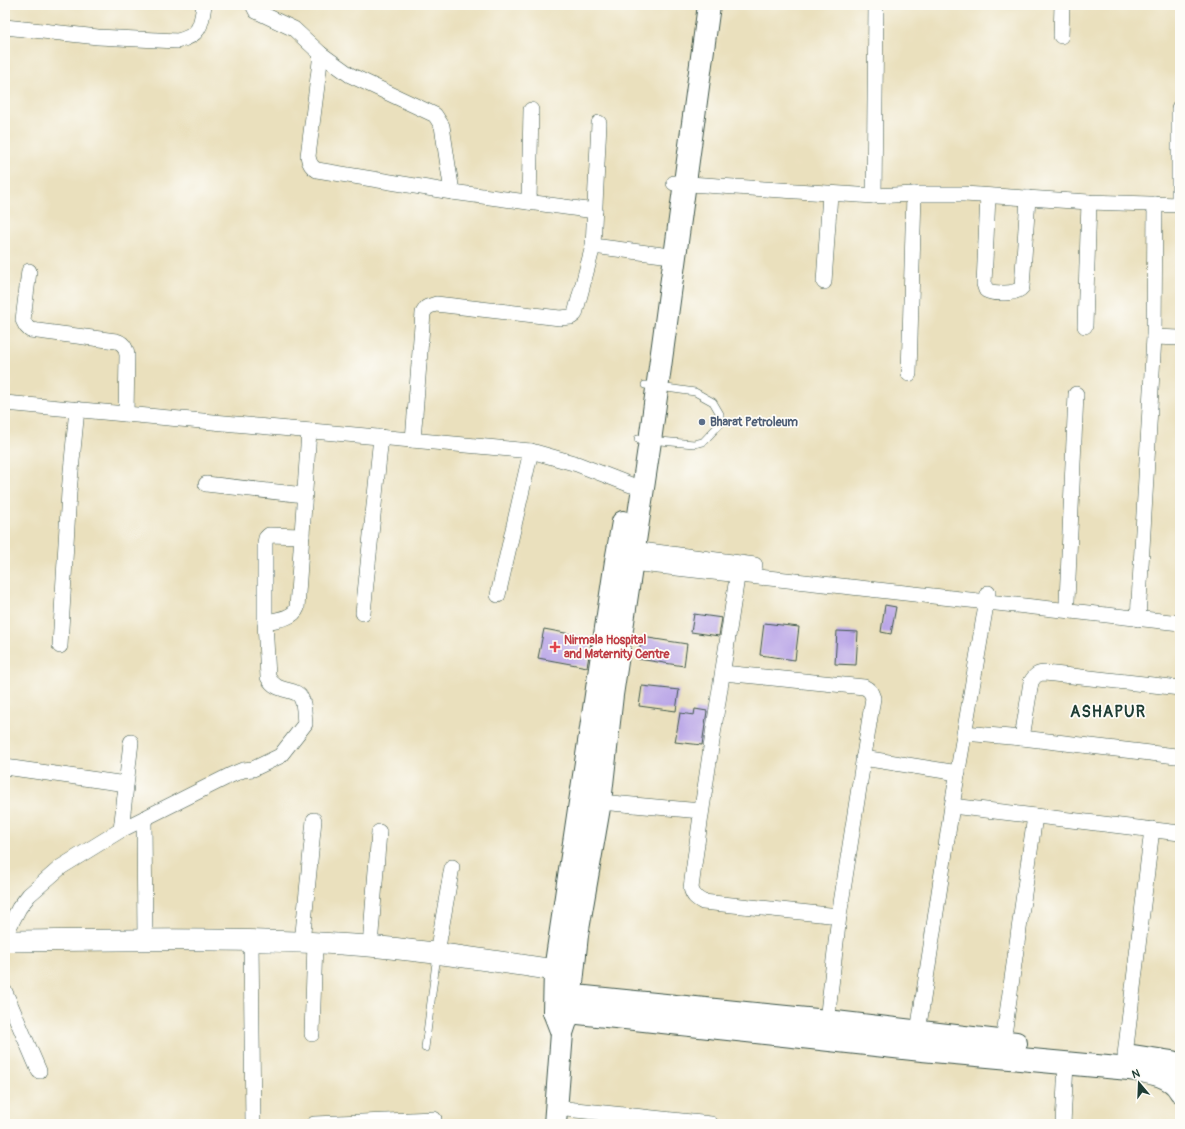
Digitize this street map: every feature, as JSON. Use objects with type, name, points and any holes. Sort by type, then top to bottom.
[{"type":"main road","points":[[651,386],[663,255],[679,184],[696,5]]},
{"type":"main road","points":[[562,1003],[555,970],[569,934],[600,802],[612,695],[632,556],[651,386],[679,184],[709,5]]},
{"type":"main road","points":[[555,1116],[562,1032],[562,1003],[569,934],[616,561],[631,485],[644,440]]},
{"type":"main road","points":[[5,941],[252,941],[370,946],[555,970]]},
{"type":"main road","points":[[562,1003],[827,1021],[1125,1055],[1172,1062],[1180,1065]]},
{"type":"main road","points":[[562,1003],[922,1050],[1151,1072],[1168,1079],[1180,1090]]},
{"type":"street","points":[[5,27],[98,37],[177,41],[187,39],[196,33],[201,25],[204,5]]},
{"type":"street","points":[[253,5],[256,11],[294,29],[321,54],[350,75],[435,115],[442,126],[452,192]]},
{"type":"street","points":[[874,196],[876,5]]},
{"type":"street","points":[[1062,5],[1062,36]]},
{"type":"street","points":[[321,54],[308,156],[312,167],[317,170],[452,192],[595,211]]},
{"type":"street","points":[[679,184],[874,196],[964,194],[1089,202],[1180,205],[1179,108]]},
{"type":"street","points":[[529,202],[531,110]]},
{"type":"street","points":[[412,440],[423,313],[427,307],[436,304],[560,318],[571,317],[576,314],[593,246],[599,123]]},
{"type":"street","points":[[824,282],[830,194]]},
{"type":"street","points":[[909,374],[914,194]]},
{"type":"street","points":[[988,196],[984,284],[986,290],[990,292],[1014,293],[1019,291],[1022,287],[1028,198]]},
{"type":"street","points":[[1085,326],[1089,202]]},
{"type":"street","points":[[1138,614],[1154,337],[1155,204]]},
{"type":"street","points":[[593,246],[663,255]]},
{"type":"street","points":[[29,271],[23,320],[30,330],[116,341],[124,345],[127,355],[126,414]]},
{"type":"street","points":[[1154,337],[1180,338]]},
{"type":"street","points":[[1067,601],[1076,394]]},
{"type":"street","points":[[5,403],[531,451],[577,464],[631,485]]},
{"type":"street","points":[[60,646],[68,492],[77,409]]},
{"type":"street","points":[[265,622],[290,616],[296,612],[309,431]]},
{"type":"street","points":[[363,613],[381,438]]},
{"type":"street","points":[[498,596],[531,451]]},
{"type":"street","points":[[206,484],[304,495]]},
{"type":"street","points":[[5,935],[19,908],[29,895],[61,867],[121,830],[231,774],[243,770],[253,769],[280,756],[305,724],[301,698],[297,694],[275,687],[268,677],[265,622],[266,538],[269,535],[275,534],[302,536]]},
{"type":"street","points":[[632,556],[987,598],[1138,614],[1180,613]]},
{"type":"street","points":[[738,568],[701,811],[691,888],[696,899],[703,902],[838,916]]},
{"type":"street","points":[[987,598],[1067,601],[1180,623]]},
{"type":"street","points":[[918,1032],[952,806],[987,598]]},
{"type":"street","points":[[723,673],[864,687],[872,693],[838,916],[827,1021]]},
{"type":"street","points":[[1022,738],[1031,682],[1034,676],[1039,673],[1180,688]]},
{"type":"street","points":[[964,733],[1180,756]]},
{"type":"street","points":[[121,830],[131,742]]},
{"type":"street","points":[[863,758],[958,773]]},
{"type":"street","points":[[5,767],[126,784]]},
{"type":"street","points":[[600,802],[701,811]]},
{"type":"street","points":[[952,806],[1180,833]]},
{"type":"street","points":[[1003,1042],[1035,816]]},
{"type":"street","points":[[144,819],[145,940]]},
{"type":"street","points":[[312,1034],[309,943],[314,820]]},
{"type":"street","points":[[1125,1055],[1152,829]]},
{"type":"street","points":[[370,946],[379,832]]},
{"type":"street","points":[[437,954],[452,867]]},
{"type":"street","points":[[252,941],[253,1124]]},
{"type":"street","points":[[5,992],[39,1071]]},
{"type":"street","points":[[1063,1124],[1066,1063]]},
{"type":"street","points":[[555,1116],[711,1124]]},
{"type":"street","points":[[314,1124],[383,1123],[434,1119]]},
{"type":"lane","points":[[644,440],[694,444],[703,442],[720,424],[720,414],[713,402],[695,392],[651,386]]},
{"type":"lane","points":[[425,1048],[437,954]]},
{"type":"building","points":[[885,605],[896,607],[891,634],[881,632]]},
{"type":"building","points":[[694,614],[722,618],[719,636],[691,632]]},
{"type":"building","points":[[764,623],[799,627],[795,660],[760,655]]},
{"type":"building","points":[[544,629],[592,638],[587,667],[538,658]]},
{"type":"building","points":[[837,631],[858,632],[856,665],[835,664]]},
{"type":"building","points":[[642,637],[687,644],[684,666],[638,659]]},
{"type":"building","points":[[642,686],[679,690],[676,711],[639,706]]},
{"type":"building","points":[[695,709],[707,711],[702,745],[675,742],[680,713],[694,715]]},
{"type":"place","name":"Bharat Petroleum","points":[[702,422]]},
{"type":"place","name":"Nirmala Hospital and Maternity Centre","points":[[555,647]]},
{"type":"district","name":"ASHAPUR","points":[[1108,712]]}]
